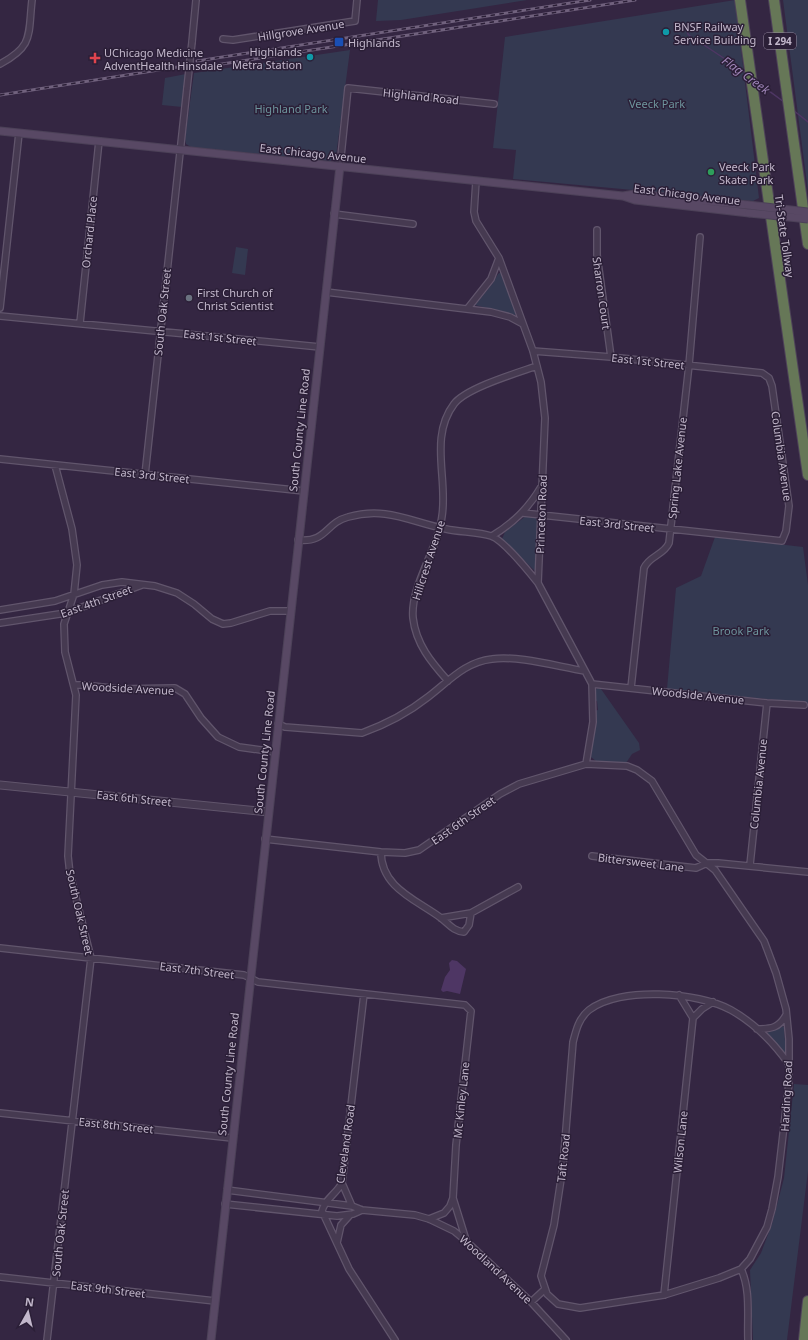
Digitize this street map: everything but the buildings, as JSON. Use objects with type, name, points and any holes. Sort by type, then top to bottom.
[{"type":"highway","name":"Tri-State Tollway","points":[[740,0],[808,475]]},
{"type":"highway","name":"Tri-State Tollway","points":[[774,0],[808,244]]},
{"type":"highway","points":[[804,1340],[808,1301]]},
{"type":"main road","name":"East Chicago Avenue","points":[[0,131],[623,196],[635,194],[749,209]]},
{"type":"main road","name":"South County Line Road","points":[[211,1340],[226,1190],[340,166]]},
{"type":"main road","points":[[749,209],[808,212]]},
{"type":"main road","points":[[749,209],[808,219]]},
{"type":"street","points":[[0,64],[20,53],[26,43],[32,0]]},
{"type":"street","name":"South Oak Street","points":[[145,475],[196,0]]},
{"type":"street","name":"Hillgrove Avenue","points":[[222,39],[233,40],[355,21],[358,0]]},
{"type":"street","name":"Highland Road","points":[[340,166],[348,88],[494,104]]},
{"type":"street","points":[[0,308],[19,133]]},
{"type":"street","name":"Orchard Place","points":[[80,323],[99,141]]},
{"type":"street","name":"Princeton Road","points":[[476,181],[474,212],[476,221],[499,258],[533,351],[541,382],[545,418],[538,583]]},
{"type":"street","points":[[334,214],[414,224]]},
{"type":"street","name":"Sharron Court","points":[[597,230],[597,255],[611,357]]},
{"type":"street","name":"Spring Lake Avenue","points":[[631,688],[644,568],[646,564],[667,548],[670,530],[689,365],[700,237]]},
{"type":"street","points":[[468,308],[491,279],[499,258]]},
{"type":"street","points":[[326,292],[468,308],[510,317],[523,324]]},
{"type":"street","name":"East 1st Street","points":[[0,316],[320,347]]},
{"type":"street","name":"East 1st Street","points":[[533,351],[611,357],[762,373]]},
{"type":"street","name":"Hillcrest Avenue","points":[[448,681],[424,651],[418,638],[413,616],[415,592],[434,551],[440,528],[444,503],[441,444],[447,416],[454,403],[462,396],[537,366]]},
{"type":"street","name":"Columbia Avenue","points":[[762,373],[769,378],[772,386],[789,506],[786,531],[782,541]]},
{"type":"street","name":"East 3rd Street","points":[[0,459],[304,491]]},
{"type":"street","name":"South Oak Street","points":[[48,1340],[91,958],[70,874],[68,838],[76,695],[75,685],[68,667],[65,652],[64,624],[66,613],[71,607],[74,594],[76,579],[75,544],[55,465]]},
{"type":"street","points":[[492,536],[523,513],[542,487]]},
{"type":"street","name":"East 3rd Street","points":[[523,513],[782,541]]},
{"type":"street","points":[[298,540],[314,540],[347,517],[363,514],[397,514],[440,528],[492,536],[516,558],[538,583],[592,684],[593,722],[586,764]]},
{"type":"street","name":"East 4th Street","points":[[0,610],[55,601],[112,583],[144,584],[177,593],[194,604],[212,619],[223,624],[232,624],[270,612],[290,611]]},
{"type":"street","name":"East 4th Street","points":[[0,623],[66,613],[144,584]]},
{"type":"street","points":[[278,724],[285,727],[362,733],[428,698],[467,666],[493,658],[507,658],[585,671]]},
{"type":"street","name":"Woodside Avenue","points":[[592,684],[767,703],[804,705]]},
{"type":"street","name":"Woodside Avenue","points":[[75,685],[120,689],[175,688],[185,694],[201,718],[218,737],[239,747],[275,752]]},
{"type":"street","name":"Columbia Avenue","points":[[750,865],[767,703]]},
{"type":"street","name":"East 6th Street","points":[[265,839],[381,852],[405,853],[419,850],[500,794],[519,784],[586,764],[627,766],[637,770],[652,781],[696,855],[707,863]]},
{"type":"street","name":"East 6th Street","points":[[0,784],[268,812]]},
{"type":"street","points":[[381,852],[381,862],[384,870],[395,886],[402,893],[441,918],[456,931],[464,932],[469,925],[471,912]]},
{"type":"street","name":"Bittersweet Lane","points":[[592,856],[696,868],[707,863],[750,865],[808,872]]},
{"type":"street","name":"Harding Road","points":[[707,863],[716,870],[764,941],[776,973],[786,1015],[789,1039],[787,1111],[772,1209],[759,1244],[750,1259],[740,1269]]},
{"type":"street","points":[[441,918],[471,912],[518,887]]},
{"type":"street","name":"East 7th Street","points":[[0,948],[244,975],[258,982],[464,1005]]},
{"type":"street","name":"Cleveland Road","points":[[325,1202],[334,1196],[342,1183],[364,994]]},
{"type":"street","name":"Taft Road","points":[[544,1290],[541,1276],[554,1225],[563,1166],[573,1042],[578,1024],[589,1010],[606,1001],[641,995],[679,995]]},
{"type":"street","points":[[679,995],[713,1002],[731,1010],[757,1029],[774,1044],[789,1064]]},
{"type":"street","points":[[679,995],[693,1018],[702,1009],[713,1002]]},
{"type":"street","name":"Mc Kinley Lane","points":[[464,1005],[471,1011],[456,1145],[453,1198],[466,1241]]},
{"type":"street","points":[[757,1029],[774,1028],[779,1026],[786,1015]]},
{"type":"street","name":"Wilson Lane","points":[[664,1294],[693,1018]]},
{"type":"street","name":"East 8th Street","points":[[0,1113],[232,1138]]},
{"type":"street","points":[[342,1183],[352,1206]]},
{"type":"street","name":"Woodland Avenue","points":[[226,1190],[325,1202],[352,1206],[362,1210],[402,1213],[429,1219],[454,1231],[466,1241],[531,1302],[566,1340]]},
{"type":"street","points":[[429,1219],[444,1213],[450,1206],[453,1198]]},
{"type":"street","points":[[325,1202],[322,1215],[349,1269],[395,1340]]},
{"type":"street","name":"Woodland Avenue","points":[[225,1204],[337,1216],[350,1215],[362,1210]]},
{"type":"street","points":[[337,1244],[341,1226],[350,1215]]},
{"type":"street","points":[[531,1302],[544,1290],[558,1304],[580,1308],[664,1294],[719,1278],[740,1269],[746,1280],[748,1340]]},
{"type":"street","name":"East 9th Street","points":[[0,1276],[215,1301]]},
{"type":"green space","points":[[378,0],[527,0],[401,20],[376,21]]},
{"type":"green space","name":"Veeck Park","points":[[735,0],[759,198],[753,201],[513,179],[516,150],[493,148],[505,37]]},
{"type":"green space","points":[[783,0],[808,0],[808,191]]},
{"type":"green space","name":"Highland Park","points":[[350,50],[336,156],[330,161],[191,147],[186,144],[185,139],[194,73]]},
{"type":"green space","points":[[186,74],[182,107],[162,105],[165,78]]},
{"type":"green space","points":[[236,247],[248,249],[245,275],[232,273]]},
{"type":"green space","points":[[501,272],[517,313],[515,315],[475,305]]},
{"type":"green space","points":[[526,516],[535,517],[537,520],[536,572],[502,539],[505,532]]},
{"type":"green space","name":"Brook Park","points":[[715,537],[803,547],[808,585],[808,703],[667,689],[676,588],[701,576]]},
{"type":"green space","points":[[598,688],[601,689],[639,743],[640,750],[632,754],[626,763],[597,762],[591,757],[594,732],[594,711],[598,710],[597,701],[594,701],[594,691]]},
{"type":"green space","points":[[782,1026],[784,1027],[786,1055],[767,1033]]},
{"type":"green space","points":[[794,1084],[808,1085],[808,1171],[787,1340],[753,1340],[750,1270],[761,1253],[772,1224],[784,1178]]},
{"type":"shaded area","points":[[452,960],[457,961],[466,969],[460,994],[447,991],[443,992],[441,990],[445,977],[450,970],[449,963]]},
{"type":"waterway","name":"Flag Creek","points":[[686,26],[688,34],[694,40],[746,73]]},
{"type":"waterway","name":"Flag Creek","points":[[757,82],[784,102]]},
{"type":"waterway","name":"Flag Creek","points":[[793,110],[808,122]]},
{"type":"railway","points":[[197,61],[590,0]]},
{"type":"railway","points":[[196,68],[635,0]]},
{"type":"railway","points":[[0,95],[184,66]]},
{"type":"place","name":"BNSF Railway Service Building","points":[[666,32]]},
{"type":"place","name":"Highlands","points":[[339,42]]},
{"type":"place","name":"Highlands Metra Station","points":[[310,57]]},
{"type":"place","name":"UChicago Medicine AdventHealth Hinsdale","points":[[95,58]]},
{"type":"place","name":"Veeck Park Skate Park","points":[[711,172]]},
{"type":"place","name":"First Church of Christ Scientist","points":[[189,298]]}]
